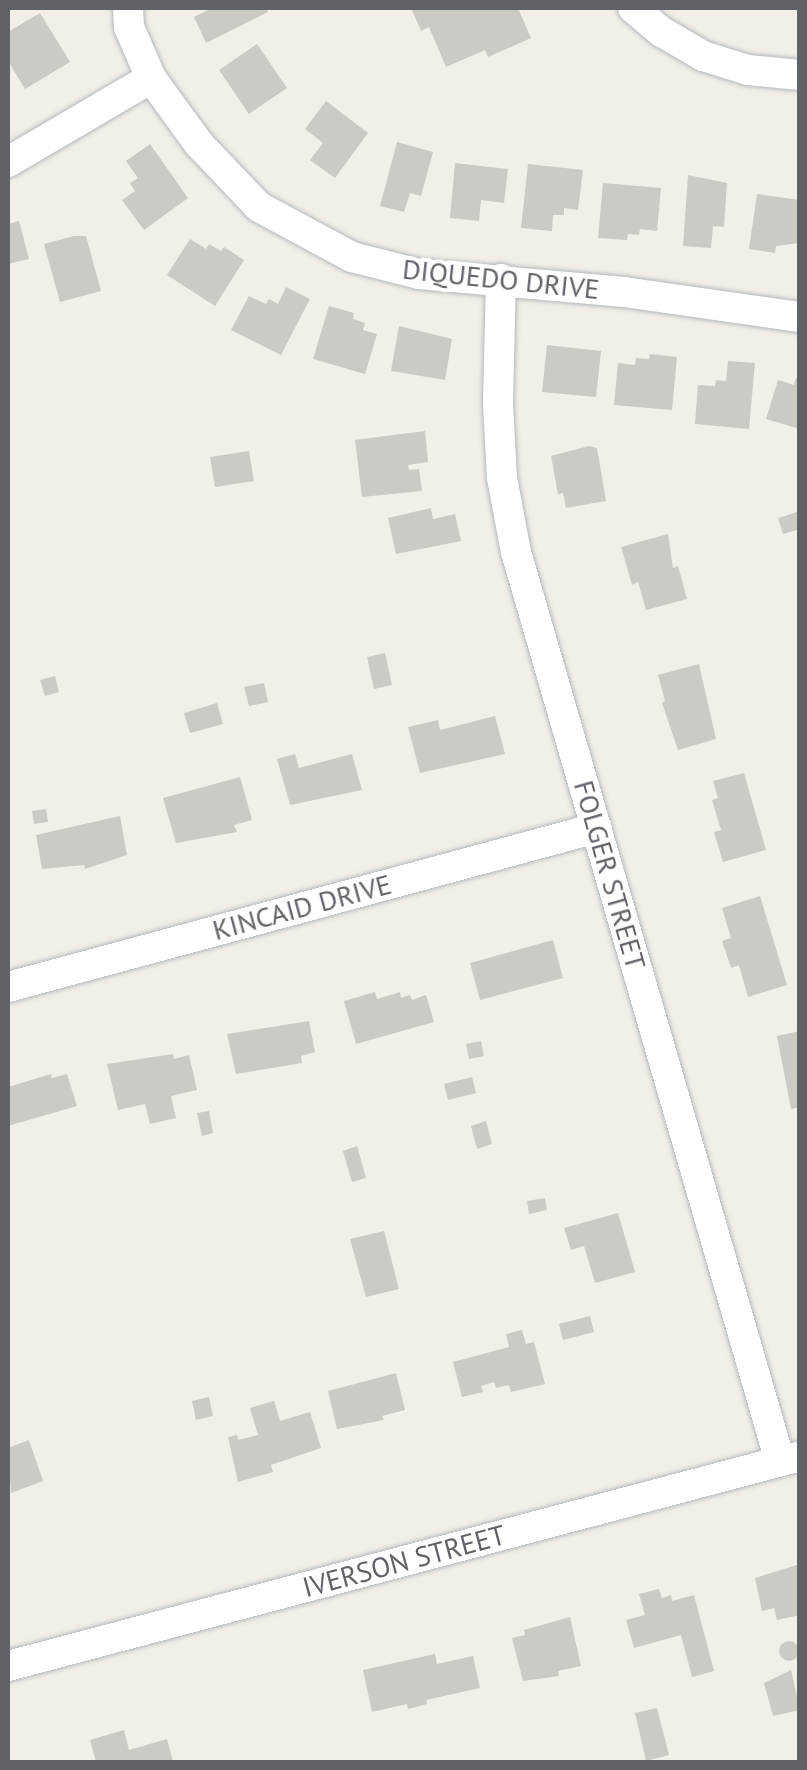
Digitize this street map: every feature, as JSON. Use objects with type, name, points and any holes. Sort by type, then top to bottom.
[{"type":"street","name":"DIQUEDO DRIVE","points":[[105,8],[129,17],[151,78],[199,144],[260,207],[352,257],[419,274],[500,279],[800,318]]},
{"type":"street","points":[[632,8],[662,32],[703,56],[748,70],[800,75]]},
{"type":"street","points":[[8,162],[151,78]]},
{"type":"street","name":"FOLGER STREET","points":[[500,279],[498,404],[502,478],[516,552],[790,1458]]},
{"type":"street","name":"KINCAID DRIVE","points":[[8,987],[597,828]]},
{"type":"street","name":"IVERSON STREET","points":[[8,1666],[790,1458]]},
{"type":"building","points":[[212,8],[266,8],[268,12],[206,43],[194,17]]},
{"type":"building","points":[[411,8],[518,8],[531,38],[488,57],[485,50],[446,67],[429,27],[421,31]]},
{"type":"building","points":[[40,13],[70,62],[25,89],[8,61],[8,32]]},
{"type":"building","points":[[257,44],[287,88],[249,114],[219,70]]},
{"type":"building","points":[[326,101],[368,133],[335,178],[310,160],[323,143],[305,129]]},
{"type":"building","points":[[397,142],[433,152],[421,196],[410,193],[404,212],[380,206]]},
{"type":"building","points":[[150,144],[188,198],[144,230],[122,200],[135,191],[130,183],[138,178],[126,161]]},
{"type":"building","points":[[455,163],[508,169],[504,203],[481,200],[479,221],[450,218]]},
{"type":"building","points":[[528,164],[583,170],[578,210],[564,208],[564,215],[553,215],[552,231],[521,228]]},
{"type":"building","points":[[688,175],[727,183],[724,227],[713,226],[711,248],[683,246]]},
{"type":"building","points":[[603,183],[661,188],[657,231],[640,229],[639,235],[628,234],[627,240],[598,238]]},
{"type":"building","points":[[757,194],[800,200],[800,243],[776,246],[775,253],[749,249]]},
{"type":"building","points":[[19,221],[29,259],[8,264],[8,224]]},
{"type":"building","points":[[86,236],[101,291],[60,302],[44,244]]},
{"type":"building","points":[[190,239],[206,249],[209,244],[221,251],[224,247],[244,260],[215,306],[167,275]]},
{"type":"building","points":[[286,287],[310,299],[281,355],[231,330],[249,296],[266,304],[269,299],[278,304]]},
{"type":"building","points":[[329,306],[354,313],[353,319],[365,323],[363,330],[377,334],[365,374],[313,359]]},
{"type":"building","points":[[399,326],[452,339],[445,380],[391,371]]},
{"type":"building","points":[[547,345],[601,351],[596,397],[542,392]]},
{"type":"building","points":[[650,354],[677,357],[672,410],[614,405],[618,363],[635,365],[636,358],[649,359]]},
{"type":"building","points":[[728,361],[755,363],[749,429],[695,424],[698,385],[715,386],[716,380],[726,381]]},
{"type":"building","points":[[796,378],[800,379],[800,429],[766,419],[778,380],[794,385]]},
{"type":"building","points":[[425,431],[428,462],[408,465],[409,470],[419,469],[422,491],[362,497],[355,440]]},
{"type":"building","points":[[589,446],[597,448],[606,501],[566,508],[563,493],[558,494],[551,456]]},
{"type":"building","points":[[249,451],[254,481],[215,487],[210,457]]},
{"type":"building","points":[[431,508],[433,519],[455,514],[461,541],[396,554],[388,518]]},
{"type":"building","points":[[797,512],[800,529],[783,534],[778,518]]},
{"type":"building","points":[[668,534],[673,568],[678,566],[687,599],[646,610],[638,582],[632,585],[621,547]]},
{"type":"building","points":[[385,653],[392,685],[374,689],[367,657]]},
{"type":"building","points":[[699,664],[716,739],[678,750],[662,703],[665,701],[658,675]]},
{"type":"building","points":[[55,676],[59,692],[45,696],[40,680]]},
{"type":"building","points":[[264,683],[268,702],[249,706],[244,687]]},
{"type":"building","points":[[217,703],[223,724],[190,733],[184,713]]},
{"type":"building","points":[[495,716],[505,754],[420,773],[408,727],[438,720],[440,730]]},
{"type":"building","points":[[295,754],[299,768],[352,754],[362,790],[290,805],[277,759]]},
{"type":"building","points":[[744,773],[766,850],[723,862],[714,832],[721,830],[712,800],[718,798],[713,781]]},
{"type":"building","points":[[240,777],[252,820],[234,825],[237,832],[176,843],[163,798]]},
{"type":"building","points":[[46,809],[48,822],[34,824],[32,811]]},
{"type":"building","points":[[120,816],[127,855],[85,869],[84,865],[42,869],[36,835]]},
{"type":"building","points":[[760,896],[787,985],[748,997],[739,965],[731,968],[722,941],[731,938],[722,908]]},
{"type":"building","points":[[553,940],[563,978],[480,1000],[470,963]]},
{"type":"building","points":[[375,992],[377,999],[400,992],[401,998],[410,995],[412,1000],[426,995],[434,1022],[356,1044],[344,1001]]},
{"type":"building","points":[[309,1021],[315,1052],[301,1056],[302,1063],[236,1074],[227,1034]]},
{"type":"building","points":[[800,1031],[800,1107],[791,1109],[777,1036]]},
{"type":"building","points":[[481,1041],[484,1056],[469,1059],[466,1044]]},
{"type":"building","points":[[173,1054],[174,1059],[189,1055],[197,1090],[171,1096],[176,1118],[150,1124],[145,1104],[118,1110],[107,1064]]},
{"type":"building","points":[[51,1074],[52,1078],[67,1074],[77,1106],[8,1126],[8,1087]]},
{"type":"building","points":[[472,1077],[476,1093],[448,1100],[444,1084]]},
{"type":"building","points":[[209,1111],[213,1133],[202,1136],[197,1113]]},
{"type":"building","points":[[486,1121],[492,1144],[477,1149],[471,1126]]},
{"type":"building","points":[[357,1146],[366,1178],[352,1182],[343,1151]]},
{"type":"building","points":[[545,1198],[547,1210],[529,1214],[527,1201]]},
{"type":"building","points":[[618,1213],[635,1272],[595,1283],[584,1246],[571,1250],[564,1228]]},
{"type":"building","points":[[384,1231],[399,1289],[366,1297],[350,1239]]},
{"type":"building","points":[[590,1316],[594,1332],[563,1340],[559,1324]]},
{"type":"building","points":[[522,1330],[526,1344],[534,1342],[545,1384],[511,1392],[509,1385],[496,1388],[494,1382],[481,1386],[483,1392],[462,1397],[453,1362],[509,1347],[506,1334]]},
{"type":"building","points":[[396,1373],[405,1410],[382,1416],[384,1420],[337,1429],[328,1391]]},
{"type":"building","points":[[209,1397],[213,1416],[196,1420],[192,1401]]},
{"type":"building","points":[[274,1401],[280,1421],[310,1412],[321,1448],[271,1465],[273,1472],[238,1482],[228,1437],[237,1435],[238,1440],[258,1435],[250,1408]]},
{"type":"building","points":[[29,1440],[43,1481],[11,1493],[8,1448]]},
{"type":"building","points":[[800,1564],[800,1615],[777,1620],[774,1608],[762,1611],[755,1578]]},
{"type":"building","points":[[659,1589],[662,1598],[671,1595],[672,1601],[694,1595],[714,1671],[692,1677],[681,1635],[634,1648],[626,1620],[645,1615],[639,1594]]},
{"type":"building","points":[[570,1617],[581,1666],[558,1671],[559,1676],[523,1681],[512,1638],[525,1635],[524,1630]]},
{"type":"building","points":[[785,1641],[793,1641],[799,1651],[793,1661],[785,1661],[779,1655],[779,1647]]},
{"type":"building","points":[[435,1654],[437,1664],[473,1656],[480,1688],[426,1700],[427,1704],[408,1709],[407,1704],[372,1712],[363,1670]]},
{"type":"building","points":[[791,1670],[800,1710],[773,1716],[764,1683]]},
{"type":"building","points":[[657,1708],[669,1755],[646,1761],[635,1713]]},
{"type":"building","points":[[124,1730],[129,1750],[167,1739],[173,1762],[96,1762],[90,1740]]}]
